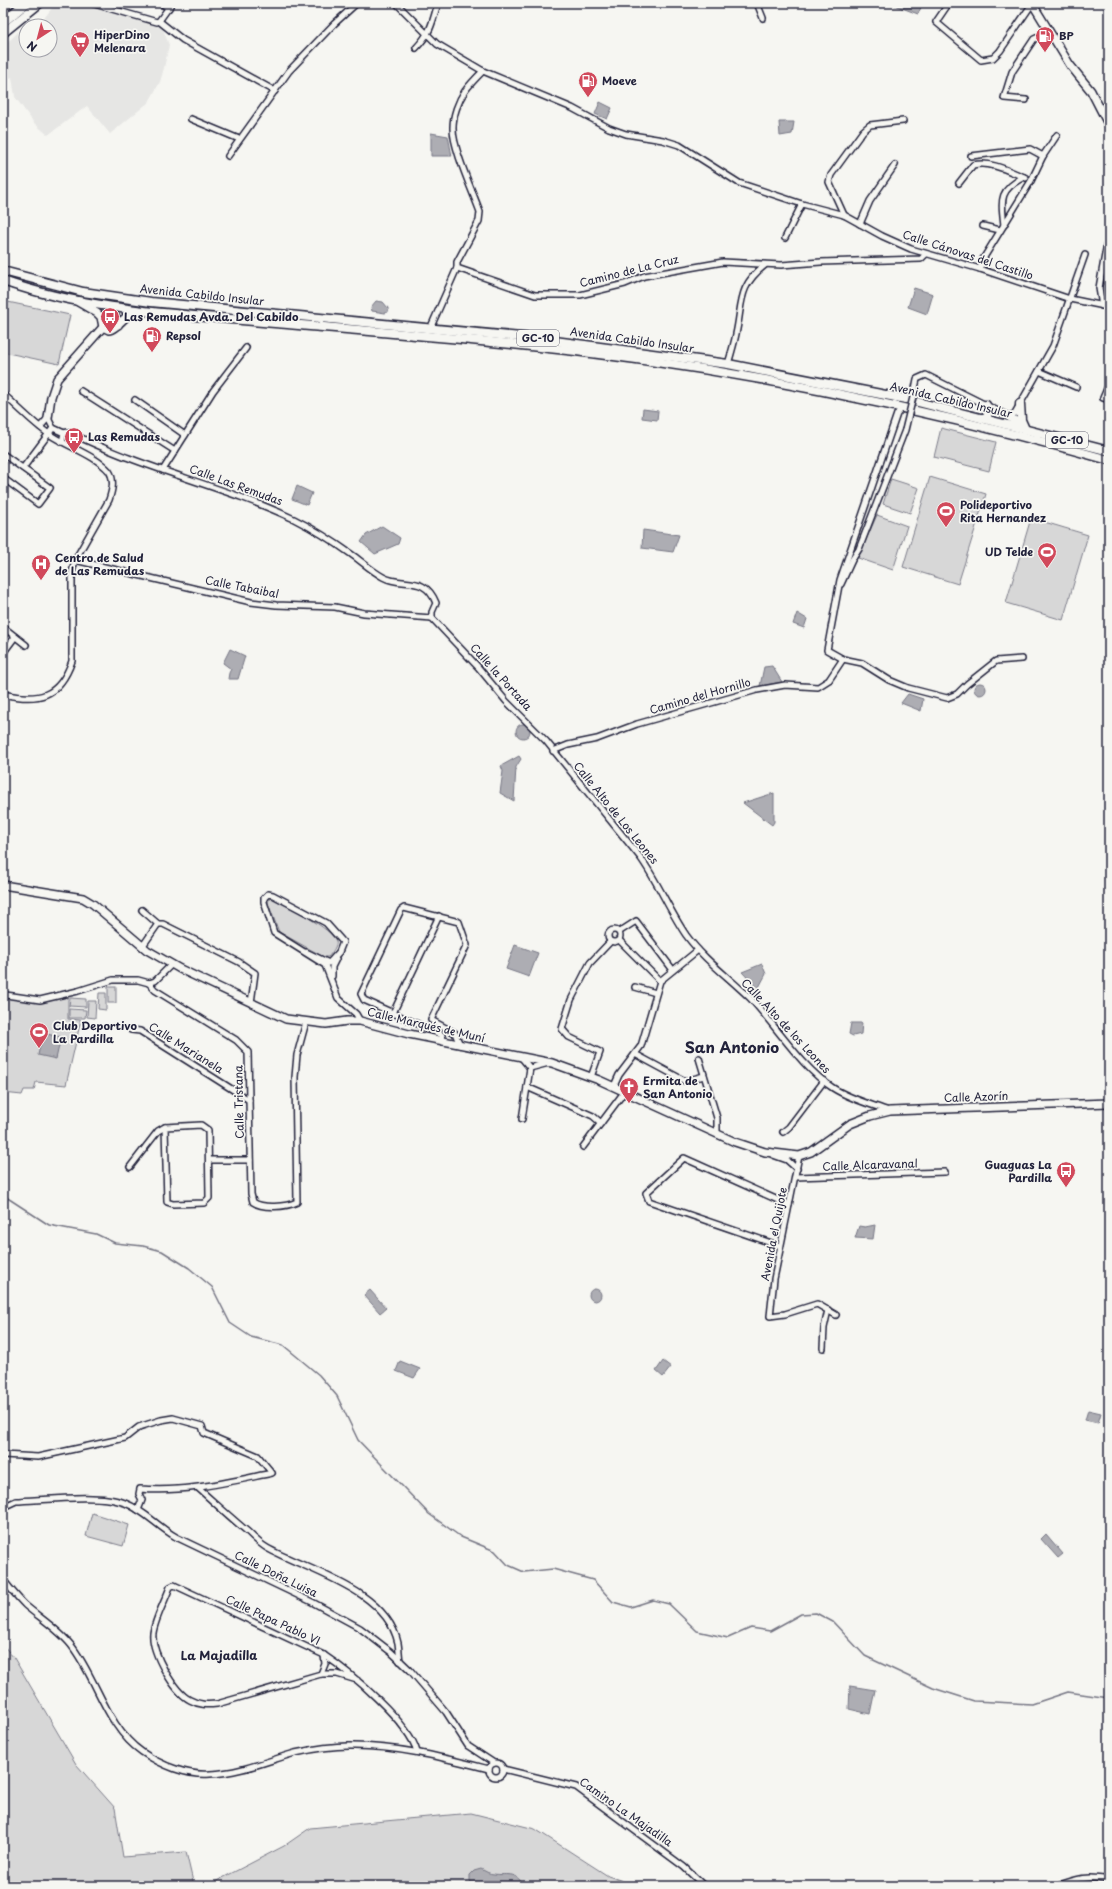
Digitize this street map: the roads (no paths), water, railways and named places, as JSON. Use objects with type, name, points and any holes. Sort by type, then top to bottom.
[{"type":"highway","points":[[3,8],[9,3]]},
{"type":"highway","points":[[7,25],[26,3]]},
{"type":"main road","points":[[3,34],[7,25],[40,3]]},
{"type":"main road","name":"Avenida Cabildo Insular","points":[[3,270],[18,276],[83,292],[151,302],[532,338],[728,364],[906,399],[1109,451]]},
{"type":"main road","name":"Avenida Cabildo Insular","points":[[3,281],[26,289],[75,300],[135,310],[544,348],[729,373],[903,407],[1109,460]]},
{"type":"main road","points":[[3,288],[26,289]]},
{"type":"main road","points":[[1020,404],[1020,420],[1025,429]]},
{"type":"main road","points":[[982,418],[986,418],[989,411],[986,406]]},
{"type":"main road","points":[[1010,417],[1025,429]]},
{"type":"street","points":[[91,3],[157,22],[159,21],[183,40],[275,91]]},
{"type":"street","points":[[160,3],[169,8]]},
{"type":"street","points":[[159,21],[172,3]]},
{"type":"street","points":[[228,156],[289,71],[334,24],[358,3]]},
{"type":"street","name":"Calle Cánovas del Castillo","points":[[396,3],[437,44],[483,71],[572,108],[609,128],[626,134],[663,140],[679,145],[739,183],[802,204],[844,215],[882,236],[926,254],[980,269],[1070,300],[1109,307]]},
{"type":"street","points":[[416,48],[428,36],[438,3]]},
{"type":"street","points":[[756,3],[764,18]]},
{"type":"street","points":[[949,3],[936,22],[981,60],[993,58],[1032,4],[1070,65],[1091,91],[1109,126]]},
{"type":"street","points":[[1026,100],[1004,98],[1012,72],[1034,39],[1049,32]]},
{"type":"street","points":[[430,329],[457,268],[457,262],[479,220],[480,212],[460,159],[453,126],[459,102],[464,92],[483,71]]},
{"type":"street","points":[[191,119],[239,139]]},
{"type":"street","points":[[844,215],[829,182],[831,175],[859,136],[870,125],[903,121]]},
{"type":"street","points":[[980,269],[983,259],[1031,181],[1043,156],[1057,135]]},
{"type":"street","points":[[971,156],[1030,149],[1043,156]]},
{"type":"street","points":[[959,184],[973,165],[979,164],[999,166],[1031,181]]},
{"type":"street","points":[[860,224],[870,201],[895,165]]},
{"type":"street","points":[[1004,225],[1002,197],[1005,190],[1012,183],[1024,177]]},
{"type":"street","points":[[786,238],[802,204]]},
{"type":"street","points":[[984,226],[1000,230]]},
{"type":"street","points":[[1102,306],[1099,288],[1109,232]]},
{"type":"street","name":"Camino de La Cruz","points":[[457,268],[535,295],[580,295],[625,284],[644,276],[703,264],[723,262],[765,265],[921,259],[926,254]]},
{"type":"street","points":[[837,594],[852,560],[859,549],[905,430],[917,379],[926,375],[1010,417],[1015,413],[1053,346],[1085,255]]},
{"type":"street","points":[[728,364],[736,334],[741,299],[753,274],[765,265]]},
{"type":"street","points":[[75,300],[97,313],[103,324],[112,330],[128,314],[135,310]]},
{"type":"street","points":[[23,468],[53,428],[48,418],[51,397],[58,379],[103,324],[108,315],[114,315],[117,319],[118,325]]},
{"type":"street","points":[[163,470],[213,392],[246,348]]},
{"type":"street","points":[[1039,371],[1076,387]]},
{"type":"street","points":[[1109,384],[1103,398],[1109,400]]},
{"type":"street","points":[[81,391],[175,451]]},
{"type":"street","points":[[3,394],[49,434],[101,464],[109,472],[113,490],[109,500],[75,560],[72,573],[72,661],[68,672],[50,693],[35,698],[3,694]]},
{"type":"street","points":[[135,400],[185,435]]},
{"type":"street","points":[[903,407],[897,414],[869,499],[855,531],[840,580],[827,650],[843,659],[862,663],[889,680],[908,688],[947,698],[957,694],[996,661],[1022,659]]},
{"type":"street","points":[[40,426],[48,418]]},
{"type":"street","name":"Calle Las Remudas","points":[[53,428],[64,433],[68,432],[129,458],[263,505],[315,530],[382,577],[391,580],[413,582],[423,585],[433,596],[436,603],[432,612],[432,618]]},
{"type":"street","points":[[62,442],[64,433]]},
{"type":"street","points":[[3,454],[50,488],[38,504],[3,478]]},
{"type":"street","name":"Calle Tabaibal","points":[[75,560],[251,602],[276,605],[334,607],[364,613],[432,618]]},
{"type":"street","name":"Calle la Portada","points":[[432,618],[553,751]]},
{"type":"street","points":[[3,627],[26,645]]},
{"type":"street","points":[[3,653],[15,637]]},
{"type":"street","name":"Camino del Hornillo","points":[[553,751],[568,745],[597,739],[637,724],[757,690],[784,685],[818,687],[829,680],[843,659]]},
{"type":"street","name":"Calle Alto de Los Leones","points":[[553,751],[651,872],[686,935],[698,950]]},
{"type":"street","name":"Calle Marqués de Muní","points":[[3,885],[84,898],[93,904],[142,947],[172,964],[286,1019],[326,1024],[360,1021],[443,1042],[552,1063],[614,1086],[735,1142],[787,1160],[797,1169]]},
{"type":"street","points":[[335,989],[332,972],[343,944],[342,940],[326,923],[274,895],[268,894],[264,898],[264,902],[274,933],[306,952],[327,967],[338,998],[356,1014],[360,1021]]},
{"type":"street","points":[[427,1028],[467,945],[459,922],[404,908],[400,910],[361,994],[364,1000],[442,1035],[443,1042]]},
{"type":"street","points":[[142,910],[158,924],[163,924],[239,962],[255,973],[251,1003]]},
{"type":"street","points":[[393,1013],[439,916]]},
{"type":"street","points":[[619,932],[636,921],[673,970]]},
{"type":"street","points":[[142,947],[158,924]]},
{"type":"street","points":[[610,942],[608,933],[611,930],[619,932]]},
{"type":"street","points":[[619,932],[619,940]]},
{"type":"street","points":[[591,1077],[600,1052],[569,1037],[562,1029],[570,1000],[590,963],[610,942],[619,940]]},
{"type":"street","points":[[619,940],[660,981]]},
{"type":"street","points":[[614,1086],[619,1075],[641,1046],[660,981],[698,950]]},
{"type":"street","name":"Calle Alto de los Leones","points":[[698,950],[751,1000],[810,1068],[824,1081],[851,1098],[890,1111]]},
{"type":"street","points":[[306,952],[329,963],[339,952]]},
{"type":"street","points":[[3,996],[6,995],[40,1000],[78,991],[113,980],[138,980],[149,983],[155,981],[172,964]]},
{"type":"street","name":"Calle Tristana","points":[[149,983],[155,990],[236,1040],[248,1052],[251,1194],[253,1202],[258,1205],[290,1206],[297,1202],[297,1055],[306,1022]]},
{"type":"street","points":[[635,986],[656,993]]},
{"type":"street","points":[[430,1020],[455,1033],[460,1045]]},
{"type":"street","name":"Calle Marianela","points":[[131,1030],[140,1031],[249,1100]]},
{"type":"street","points":[[635,1054],[685,1081],[704,1076]]},
{"type":"street","points":[[521,1057],[530,1068],[522,1119]]},
{"type":"street","points":[[699,1058],[717,1118],[717,1133]]},
{"type":"street","points":[[530,1068],[552,1063]]},
{"type":"street","points":[[783,1132],[790,1127],[824,1081]]},
{"type":"street","points":[[527,1087],[592,1116],[601,1123]]},
{"type":"street","points":[[583,1147],[625,1091]]},
{"type":"street","name":"Calle Azorín","points":[[799,1156],[810,1152],[850,1124],[870,1116],[890,1111],[1109,1103]]},
{"type":"street","points":[[130,1167],[158,1131],[165,1127],[201,1126],[208,1130],[209,1198],[204,1203],[173,1204],[167,1202],[165,1127]]},
{"type":"street","name":"Calle Marqués de Muní","points":[[765,1152],[799,1156]]},
{"type":"street","name":"Avenida el Quijote","points":[[799,1156],[774,1279],[770,1316],[785,1314],[817,1304],[828,1310]]},
{"type":"street","points":[[780,1246],[649,1201],[646,1193],[684,1158],[789,1205]]},
{"type":"street","points":[[209,1160],[250,1160]]},
{"type":"street","name":"Calle Alcaravanal","points":[[795,1177],[945,1172]]},
{"type":"street","points":[[823,1348],[824,1328],[828,1310],[836,1314]]},
{"type":"street","points":[[3,1456],[38,1457],[126,1438],[139,1427],[173,1418],[202,1426],[204,1433],[258,1456],[272,1473],[198,1488],[162,1491],[140,1489],[139,1494],[142,1500],[138,1510]]},
{"type":"street","points":[[198,1488],[267,1548],[310,1567],[368,1599],[386,1618],[393,1629],[398,1642],[400,1661]]},
{"type":"street","name":"Calle Doña Luisa","points":[[3,1507],[16,1501],[106,1498],[126,1504],[138,1510],[160,1528],[176,1537],[306,1599],[351,1623],[372,1637],[400,1661],[446,1712],[468,1746],[494,1763]]},
{"type":"street","points":[[3,1580],[25,1604],[70,1644],[81,1659],[115,1723],[127,1739],[142,1751],[168,1766],[209,1775],[234,1772],[296,1753],[322,1748],[350,1746],[417,1752],[489,1769]]},
{"type":"street","name":"Calle Papa Pablo VI","points":[[321,1674],[217,1704],[202,1705],[190,1700],[178,1692],[162,1666],[154,1646],[153,1633],[170,1587],[174,1585],[324,1655],[345,1669],[381,1703],[415,1742],[417,1752]]},
{"type":"street","points":[[324,1655],[325,1664],[321,1674],[337,1674],[357,1680]]},
{"type":"street","points":[[494,1763],[501,1765],[503,1769],[502,1774],[496,1777],[491,1775],[489,1769],[494,1763]]},
{"type":"street","name":"Camino La Majadilla","points":[[503,1769],[576,1787],[684,1866],[704,1886]]},
{"type":"street","points":[[1057,1886],[1079,1878],[1094,1877],[1109,1880]]},
{"type":"waterway","points":[[3,1195],[49,1225],[96,1234],[115,1243],[143,1246],[162,1251],[189,1268],[212,1287],[230,1323],[251,1337],[283,1345],[319,1375],[337,1396],[358,1440],[429,1514],[461,1537],[495,1551],[508,1565],[524,1572],[553,1569],[593,1580],[613,1602],[631,1607],[653,1600],[669,1604],[697,1631],[728,1638],[751,1628],[770,1631],[801,1614],[816,1613],[833,1622],[865,1656],[933,1688],[974,1701],[1032,1704],[1068,1692],[1109,1698]]},
{"type":"place","name":"BP","points":[[1045,53]]},
{"type":"place","name":"HiperDino Melenara","points":[[80,58]]},
{"type":"place","name":"Moeve","points":[[588,98]]},
{"type":"place","name":"Las Remudas Avda. Del Cabildo","points":[[110,334]]},
{"type":"place","name":"Repsol","points":[[152,353]]},
{"type":"place","name":"Las Remudas","points":[[74,454]]},
{"type":"place","name":"Polideportivo Rita Hernandez","points":[[946,528]]},
{"type":"place","name":"UD Telde","points":[[1047,569]]},
{"type":"place","name":"Centro de Salud de Las Remudas","points":[[41,581]]},
{"type":"place","name":"Club Deportivo La Pardilla","points":[[39,1049]]},
{"type":"place","name":"Ermita de San Antonio","points":[[629,1104]]},
{"type":"place","name":"Guaguas La Pardilla","points":[[1066,1188]]},
{"type":"district","name":"San Antonio","points":[[732,1048]]},
{"type":"district","name":"La Majadilla","points":[[219,1656]]}]
